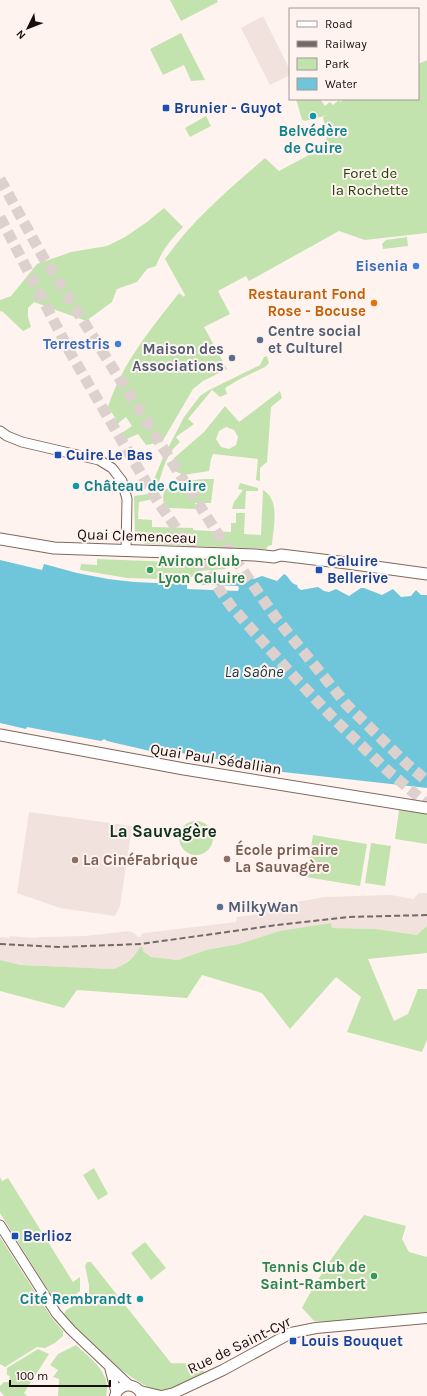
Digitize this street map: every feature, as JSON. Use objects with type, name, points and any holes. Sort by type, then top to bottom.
[{"type":"main road","name":"Quai Clemenceau","points":[[0,540],[50,548],[274,557],[281,555],[375,569],[427,580]]},
{"type":"main road","name":"Quai Clemenceau","points":[[390,572],[427,574]]},
{"type":"main road","name":"Quai Paul Sédallian","points":[[0,735],[188,770],[427,808]]},
{"type":"main road","name":"Rue de Saint-Cyr","points":[[129,1385],[134,1386],[141,1394],[161,1396],[174,1393],[217,1373],[291,1333],[316,1328],[427,1318]]},
{"type":"main road","points":[[115,1394],[122,1387],[129,1385]]},
{"type":"street","points":[[0,431],[7,436],[22,442],[99,460],[112,468],[122,482],[127,499],[126,551]]},
{"type":"street","points":[[0,1225],[56,1314],[129,1385]]},
{"type":"street","points":[[110,1368],[115,1394]]},
{"type":"shaded area","points":[[263,16],[289,68],[289,76],[270,85],[241,28]]},
{"type":"shaded area","name":"La CinéFabrique","points":[[29,812],[132,826],[120,906],[115,916],[60,908],[17,893]]},
{"type":"shaded area","points":[[419,893],[427,893],[427,926],[418,935],[376,929],[332,928],[331,923],[206,950],[178,960],[151,957],[144,952],[142,948],[118,968],[113,969],[21,965],[0,960],[0,937],[10,938],[10,936],[35,938],[85,936],[129,931],[138,937],[141,937],[144,933],[236,922],[237,917],[260,914],[268,908],[325,897],[391,895],[413,899]]},
{"type":"green space","points":[[170,0],[217,0],[218,2],[181,21]]},
{"type":"green space","points":[[181,33],[205,80],[191,81],[184,65],[163,75],[150,49]]},
{"type":"green space","name":"Foret de la Rochette","points":[[427,60],[427,233],[365,240],[339,231],[249,281],[246,276],[218,291],[230,314],[204,327],[227,369],[203,381],[193,389],[162,442],[146,445],[138,434],[122,441],[119,435],[132,426],[126,417],[116,425],[113,421],[116,419],[108,407],[121,376],[138,347],[179,293],[184,297],[185,295],[165,259],[187,231],[212,205],[265,158],[279,171],[309,155],[317,154],[324,149],[327,136],[323,117],[328,115],[305,121],[302,120],[296,100],[321,100],[325,106],[330,102],[333,105],[339,100],[340,102],[343,100],[419,100],[419,64]]},
{"type":"green space","points":[[206,116],[211,126],[190,137],[185,128]]},
{"type":"green space","points":[[164,208],[183,227],[167,245],[156,266],[147,269],[137,282],[117,289],[112,302],[86,321],[34,302],[28,308],[28,317],[31,327],[23,331],[3,312],[0,311],[0,300],[11,296],[37,264],[71,252],[107,246],[125,237]]},
{"type":"green space","points":[[407,237],[408,246],[383,249],[382,244],[386,240]]},
{"type":"green space","points":[[267,356],[269,363],[265,367],[225,388],[227,394],[220,397],[212,390],[188,419],[194,424],[176,437],[180,442],[169,455],[153,499],[139,502],[138,519],[152,520],[152,527],[193,528],[193,530],[231,532],[231,523],[236,523],[236,513],[245,513],[244,534],[261,535],[263,490],[269,495],[274,508],[275,515],[272,545],[268,546],[266,549],[145,544],[135,534],[134,496],[148,494],[166,450],[184,417],[200,396],[260,365],[264,357]]},
{"type":"green space","points":[[280,391],[282,398],[271,407],[267,462],[260,468],[260,481],[256,480],[258,459],[213,454],[209,471],[183,475],[175,471],[172,465],[174,458],[204,432],[225,406],[239,422]],"holes":[[[226,427],[234,430],[238,437],[236,445],[229,449],[221,447],[216,439],[219,431]]]},
{"type":"green space","points":[[214,479],[211,503],[195,503],[195,509],[169,508],[164,504],[163,496],[165,490],[170,486],[183,481]]},
{"type":"green space","points":[[240,483],[258,488],[258,491],[246,491],[245,509],[232,509],[234,502],[243,490],[238,489]]},
{"type":"green space","name":"Aviron Club Lyon Caluire","points":[[97,559],[226,564],[226,569],[199,571],[188,580],[127,578],[80,570],[81,564],[97,565]]},
{"type":"green space","points":[[399,810],[427,814],[427,844],[395,839]]},
{"type":"green space","points":[[196,821],[208,826],[213,838],[208,850],[196,855],[184,850],[179,838],[184,826]]},
{"type":"green space","points":[[313,835],[367,844],[360,886],[306,877]]},
{"type":"green space","points":[[371,843],[391,846],[385,886],[365,883]]},
{"type":"green space","points":[[331,923],[332,928],[376,929],[417,935],[427,926],[427,953],[368,959],[394,1021],[408,1014],[418,989],[427,989],[427,1040],[422,1052],[347,1032],[361,997],[336,977],[290,1029],[262,993],[202,975],[187,998],[77,990],[64,1008],[0,991],[0,960],[21,965],[113,969],[128,961],[135,955],[139,948],[142,947],[144,952],[151,957],[178,960],[206,950],[239,944],[280,931]]},
{"type":"green space","points":[[94,1168],[108,1194],[98,1200],[83,1175]]},
{"type":"green space","points":[[0,1177],[2,1181],[8,1178],[73,1282],[80,1277],[80,1291],[62,1305],[56,1303],[0,1213]]},
{"type":"green space","name":"Tennis Club de Saint-Rambert","points":[[364,1215],[406,1226],[402,1239],[409,1252],[427,1257],[427,1314],[329,1322],[314,1321],[302,1308],[331,1260]]},
{"type":"green space","points":[[0,1237],[51,1317],[63,1331],[63,1336],[55,1343],[45,1348],[37,1347],[5,1367],[0,1364]]},
{"type":"green space","points":[[145,1242],[166,1268],[151,1280],[131,1253]]},
{"type":"green space","points":[[87,1262],[91,1262],[171,1363],[194,1364],[205,1373],[176,1387],[159,1390],[148,1387],[136,1380],[108,1359],[94,1346],[64,1314],[66,1310],[79,1303],[89,1294],[89,1285],[85,1266]]},
{"type":"green space","points":[[76,1345],[94,1361],[103,1373],[106,1380],[106,1396],[58,1396],[59,1379],[53,1377],[58,1370],[50,1365],[58,1354]]},
{"type":"green space","points":[[38,1349],[49,1354],[24,1393],[27,1396],[4,1396],[0,1391],[0,1386],[4,1382],[9,1382],[10,1376],[7,1375],[7,1368]]},
{"type":"water","name":"La Saône","points":[[0,560],[42,570],[44,564],[77,573],[134,582],[202,585],[202,574],[243,573],[254,579],[262,576],[277,581],[284,574],[301,590],[318,587],[329,592],[336,589],[349,596],[361,588],[382,595],[393,589],[401,597],[411,596],[416,590],[421,595],[427,595],[427,788],[265,770],[265,767],[151,748],[150,751],[104,739],[101,741],[27,727],[26,729],[0,723]]},
{"type":"pier","points":[[187,584],[238,586],[239,588],[238,591],[187,589]]},
{"type":"tunnel","points":[[0,179],[43,257],[158,440],[221,539],[276,618],[346,704],[407,764],[427,781]]},
{"type":"tunnel","points":[[0,217],[71,354],[146,482],[160,505],[231,606],[334,719],[388,771],[427,804]]},
{"type":"railway","points":[[0,944],[59,947],[141,944],[277,925],[349,917],[427,915]]},
{"type":"place","name":"Brunier - Guyot","points":[[166,108]]},
{"type":"place","name":"Belvédère de Cuire","points":[[313,116]]},
{"type":"place","name":"Eisenia","points":[[416,266]]},
{"type":"place","name":"Restaurant Fond Rose - Bocuse","points":[[374,303]]},
{"type":"place","name":"Centre social et Culturel","points":[[260,340]]},
{"type":"place","name":"Terrestris","points":[[118,344]]},
{"type":"place","name":"Maison des Associations","points":[[232,358]]},
{"type":"place","name":"Cuire Le Bas","points":[[58,455]]},
{"type":"place","name":"Château de Cuire","points":[[76,486]]},
{"type":"place","name":"Aviron Club Lyon Caluire","points":[[150,570]]},
{"type":"place","name":"Caluire Bellerive","points":[[319,570]]},
{"type":"place","name":"École primaire La Sauvagère","points":[[227,859]]},
{"type":"place","name":"La CinéFabrique","points":[[75,860]]},
{"type":"place","name":"MilkyWan","points":[[220,907]]},
{"type":"place","name":"Berlioz","points":[[15,1236]]},
{"type":"place","name":"Tennis Club de Saint-Rambert","points":[[374,1276]]},
{"type":"place","name":"Cité Rembrandt","points":[[140,1299]]},
{"type":"place","name":"Louis Bouquet","points":[[293,1341]]},
{"type":"district","name":"La Sauvagère","points":[[163,831]]}]
